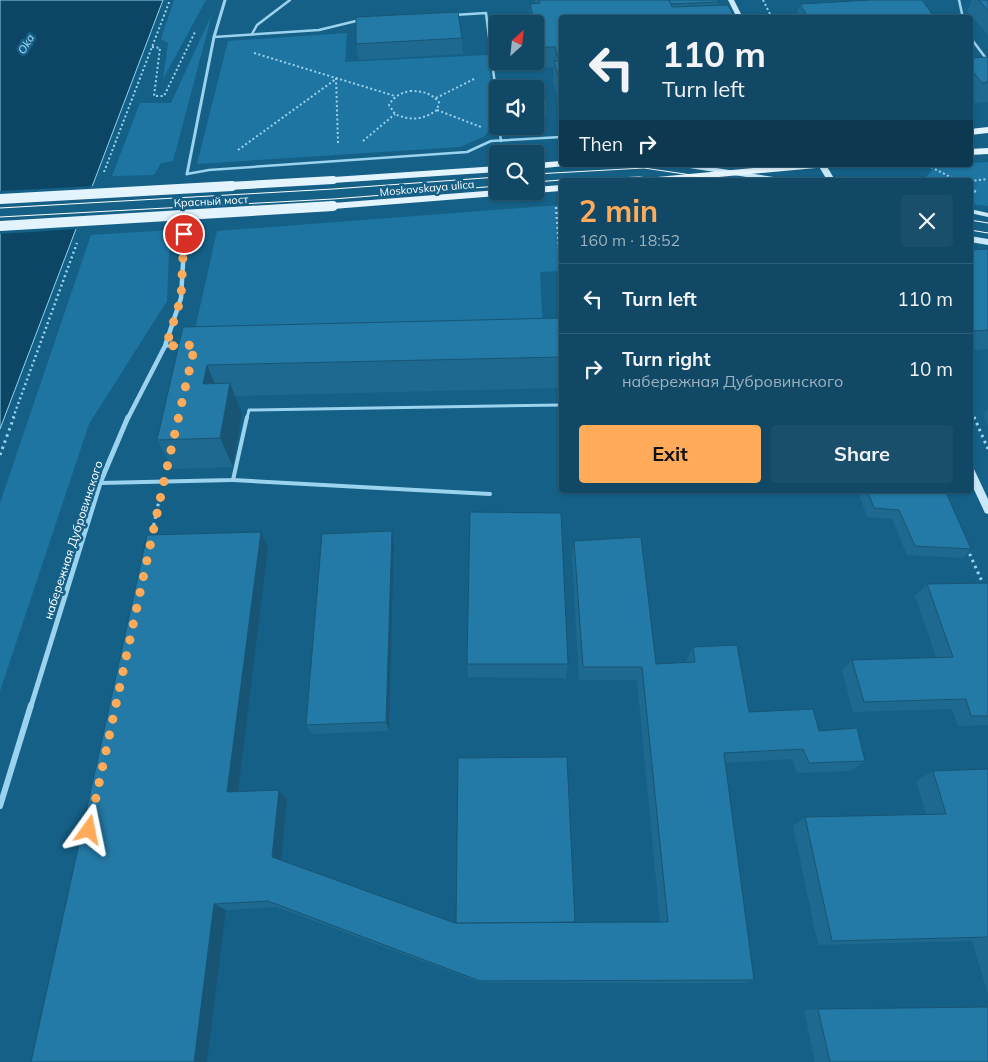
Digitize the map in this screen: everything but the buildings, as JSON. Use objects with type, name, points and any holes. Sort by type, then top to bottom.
[{"type":"main road","points":[[731,0],[738,15]]},
{"type":"main road","points":[[973,132],[988,130]]},
{"type":"main road","points":[[973,152],[988,151]]},
{"type":"main road","points":[[544,165],[559,164]]},
{"type":"main road","points":[[696,167],[767,178]]},
{"type":"main road","points":[[679,178],[795,167]]},
{"type":"main road","points":[[823,167],[830,178]]},
{"type":"main road","name":"Moskovskaya ulica","points":[[333,180],[489,170]]},
{"type":"main road","name":"Красный мост","points":[[0,199],[333,180]]},
{"type":"main road","points":[[544,189],[559,188]]},
{"type":"main road","name":"Moskovskaya ulica","points":[[333,206],[489,194]]},
{"type":"main road","name":"Красный мост","points":[[0,226],[333,206]]},
{"type":"main road","points":[[973,212],[988,214]]},
{"type":"main road","points":[[973,239],[988,242]]},
{"type":"main road","points":[[973,477],[988,510]]},
{"type":"street","points":[[187,174],[214,37],[226,0]]},
{"type":"street","name":"набережная Дубровинского","points":[[0,806],[100,483],[136,399],[166,346],[181,298],[185,229]]},
{"type":"lane","points":[[252,34],[257,25],[290,0]]},
{"type":"lane","points":[[959,0],[962,15]]},
{"type":"lane","points":[[448,15],[486,13],[489,37]]},
{"type":"lane","points":[[214,37],[319,30],[364,19]]},
{"type":"lane","points":[[973,41],[988,61]]},
{"type":"lane","points":[[500,135],[501,140]]},
{"type":"lane","points":[[187,174],[210,170],[467,152],[491,141],[559,137]]},
{"type":"lane","points":[[166,346],[185,346]]},
{"type":"lane","points":[[233,480],[249,410],[559,405]]},
{"type":"lane","points":[[100,483],[233,480],[490,494]]},
{"type":"path","points":[[763,0],[770,15]]},
{"type":"path","points":[[152,47],[160,48],[154,96],[164,96],[196,30]]},
{"type":"path","points":[[235,35],[242,49],[395,96],[410,91],[431,94],[439,102],[437,110],[426,117],[409,119],[395,114],[389,105],[395,96]]},
{"type":"path","points":[[436,98],[491,70]]},
{"type":"path","points":[[336,78],[339,161]]},
{"type":"path","points":[[210,170],[336,78]]},
{"type":"path","points":[[437,110],[489,130]]},
{"type":"path","points":[[339,161],[395,114]]},
{"type":"path","points":[[930,167],[952,178]]},
{"type":"path","points":[[973,181],[988,179]]},
{"type":"path","points":[[555,203],[559,246]]},
{"type":"path","points":[[973,415],[988,449]]},
{"type":"path","points":[[151,540],[164,481]]},
{"type":"path","points":[[965,543],[984,587]]},
{"type":"shaded area","points":[[174,0],[206,0],[163,79],[168,43],[161,39]]},
{"type":"shaded area","points":[[212,14],[173,161],[161,163],[154,175],[112,176],[140,103],[171,103]]},
{"type":"shaded area","points":[[347,33],[345,62],[488,55],[491,80],[489,80],[489,130],[485,136],[460,147],[197,164],[228,41]]},
{"type":"shaded area","points":[[988,162],[988,206],[973,204],[973,178],[925,178],[935,167],[973,167],[973,163]]},
{"type":"shaded area","points":[[559,205],[559,271],[540,272],[543,325],[194,334],[217,231]]},
{"type":"shaded area","points":[[170,230],[167,301],[89,424],[0,691],[0,503],[91,235]]},
{"type":"water","name":"Oka","points":[[0,0],[163,0],[0,429]]},
{"type":"pier","points":[[94,186],[77,229],[0,234],[0,191]]},
{"type":"tram line","points":[[544,174],[644,168],[712,178]]},
{"type":"tram line","points":[[0,208],[333,189],[489,178]]},
{"type":"tram line","points":[[615,178],[648,178]]},
{"type":"tram line","points":[[544,181],[559,180]]},
{"type":"tram line","points":[[0,217],[333,199],[489,187]]},
{"type":"tram line","points":[[973,220],[988,223]]},
{"type":"tram line","points":[[973,230],[988,233]]},
{"type":"route","points":[[89,830],[195,345],[166,346],[181,298],[184,234]]}]
